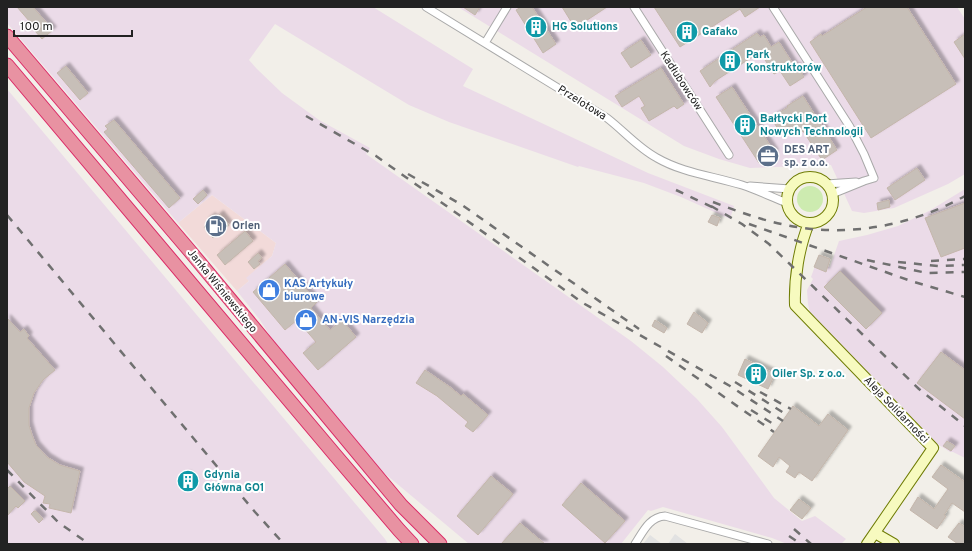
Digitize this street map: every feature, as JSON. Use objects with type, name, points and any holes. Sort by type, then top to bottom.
[{"type":"highway","name":"Janka Wiśniewskiego","points":[[7,36],[189,250],[402,506],[440,544]]},
{"type":"highway","name":"Janka Wiśniewskiego","points":[[7,65],[336,456],[412,544]]},
{"type":"street","name":"Przelotowa","points":[[426,7],[607,118],[656,158],[694,173],[742,185],[787,203]]},
{"type":"street","points":[[485,43],[507,7]]},
{"type":"street","name":"Kadłubowców","points":[[634,7],[729,155]]},
{"type":"street","points":[[773,7],[850,127],[874,178],[832,194]]},
{"type":"street","points":[[814,178],[821,180],[826,184],[832,194],[832,206],[827,216],[816,222],[809,223],[799,220],[793,216],[787,203],[790,189],[794,184],[800,180],[814,178]]},
{"type":"street","points":[[826,184],[864,181]]},
{"type":"street","name":"Przelotowa","points":[[742,185],[790,189]]},
{"type":"street","points":[[799,220],[802,240]]},
{"type":"street","points":[[802,240],[809,223]]},
{"type":"street","name":"Aleja Solidarności","points":[[802,240],[795,305],[933,448],[867,544]]},
{"type":"street","points":[[635,544],[650,522],[660,516],[665,516],[768,544]]},
{"type":"street","points":[[875,533],[894,544]]},
{"type":"shaded area","points":[[7,7],[373,7],[473,69],[463,86],[648,173],[734,206],[730,219],[681,197],[644,183],[579,166],[578,167],[449,122],[409,105],[275,24],[249,60],[282,93],[319,120],[370,148],[366,154],[631,341],[663,367],[697,399],[722,427],[774,498],[802,521],[815,516],[846,539],[841,544],[787,544],[772,538],[663,507],[651,511],[648,510],[621,544],[469,544],[383,472],[274,342],[260,320],[237,291],[249,281],[246,278],[272,256],[276,243],[212,195],[178,223],[7,23]]},
{"type":"shaded area","points":[[458,7],[957,7],[965,19],[965,174],[948,184],[894,208],[864,213],[852,211],[831,165],[750,168],[719,159],[684,146]]},
{"type":"shaded area","points":[[7,89],[385,539],[388,544],[7,544]]},
{"type":"shaded area","points":[[965,189],[965,458],[950,452],[936,443],[810,313],[807,290],[813,279],[811,277],[819,255],[830,259],[828,266],[830,267],[839,241],[898,226],[929,211]]},
{"type":"shaded area","points":[[212,195],[276,243],[272,256],[247,278],[249,281],[237,291],[178,223]]},
{"type":"shaded area","points":[[675,534],[688,544],[668,544]]},
{"type":"shaded area","points":[[650,535],[662,544],[643,544]]},
{"type":"green space","points":[[810,186],[819,190],[823,199],[819,208],[810,212],[801,208],[797,199],[801,190]]},
{"type":"building","points":[[17,7],[33,7],[53,30],[42,39]]},
{"type":"building","points":[[463,7],[480,7],[475,15]]},
{"type":"building","name":"HG Solutions","points":[[521,7],[532,7],[556,44],[543,53],[516,10]]},
{"type":"building","name":"HG Solutions","points":[[562,7],[607,7],[575,28]]},
{"type":"building","name":"Gafako","points":[[654,7],[760,7],[745,17],[740,9],[680,47]]},
{"type":"building","points":[[867,7],[907,7],[956,84],[871,138],[810,42]]},
{"type":"building","points":[[757,33],[760,37],[764,35],[771,47],[779,42],[795,67],[797,66],[804,77],[790,86],[780,71],[774,74],[760,52],[715,81],[710,87],[700,71]]},
{"type":"building","points":[[965,34],[965,59],[954,42]]},
{"type":"building","points":[[641,40],[651,55],[631,68],[621,53]]},
{"type":"building","points":[[66,66],[88,93],[80,100],[57,73]]},
{"type":"building","points":[[661,68],[684,104],[677,109],[674,106],[649,121],[641,108],[645,106],[639,96],[622,107],[615,96]]},
{"type":"building","name":"Bałtycki Port Nowych Technologii","points":[[732,87],[775,153],[759,163],[716,97]]},
{"type":"building","points":[[803,96],[837,150],[822,160],[803,131],[793,135],[789,126],[780,132],[771,118]]},
{"type":"building","points":[[114,120],[180,198],[169,208],[104,132],[108,129],[105,126]]},
{"type":"building","points":[[917,168],[925,180],[895,200],[887,188]]},
{"type":"building","points":[[203,190],[207,195],[198,204],[193,199]]},
{"type":"building","points":[[889,200],[890,207],[878,210],[877,203]]},
{"type":"building","points":[[965,203],[965,248],[941,257],[925,218]]},
{"type":"building","name":"Orlen","points":[[220,214],[229,225],[213,238],[204,227],[208,224],[206,221],[212,216],[214,219]]},
{"type":"building","points":[[712,215],[720,218],[717,226],[708,222]]},
{"type":"building","points":[[245,231],[253,241],[225,265],[217,255]]},
{"type":"building","points":[[258,253],[262,258],[258,261],[260,264],[254,269],[248,262]]},
{"type":"building","points":[[819,255],[830,259],[826,272],[814,267]]},
{"type":"building","points":[[285,264],[317,302],[311,308],[330,330],[342,320],[356,337],[318,370],[303,353],[316,342],[297,320],[285,330],[253,292]]},
{"type":"building","points":[[840,271],[882,313],[866,329],[824,287]]},
{"type":"building","points":[[694,312],[708,323],[702,333],[687,324]]},
{"type":"building","points":[[7,318],[20,332],[24,329],[29,336],[27,338],[55,370],[43,380],[34,393],[29,408],[29,425],[36,445],[47,457],[60,465],[80,471],[71,513],[49,508],[50,504],[43,503],[45,496],[24,482],[7,462]]},
{"type":"building","points":[[655,320],[667,328],[664,333],[652,326]]},
{"type":"building","points":[[941,352],[965,370],[965,419],[917,383]]},
{"type":"building","name":"Oiler Sp. z o.o.","points":[[745,359],[775,374],[768,389],[738,375]]},
{"type":"building","points":[[425,370],[461,396],[463,394],[488,415],[473,432],[465,426],[468,422],[437,396],[416,383]]},
{"type":"building","points":[[793,406],[819,426],[828,414],[848,430],[812,481],[799,472],[795,478],[786,472],[790,466],[779,457],[773,467],[758,456]]},
{"type":"building","points":[[947,441],[955,446],[951,451],[943,446]]},
{"type":"building","points":[[941,465],[965,482],[965,512],[952,503],[944,515],[946,516],[937,529],[910,510],[918,497],[934,509],[948,489],[932,477]]},
{"type":"building","name":"Gdynia Główna GO1","points":[[187,474],[195,483],[189,487],[182,478]]},
{"type":"building","points":[[491,476],[513,494],[478,535],[457,516]]},
{"type":"building","points":[[581,483],[625,521],[605,543],[562,505]]},
{"type":"building","points":[[10,486],[25,501],[18,508],[16,506],[7,516],[7,489]]},
{"type":"building","points":[[799,499],[811,508],[802,519],[790,510]]},
{"type":"building","points":[[36,511],[43,519],[39,523],[31,514]]},
{"type":"building","points":[[520,523],[545,544],[501,544]]},
{"type":"building","points":[[959,523],[965,527],[965,544],[958,544],[948,537]]},
{"type":"railway","points":[[306,116],[376,156],[583,303],[730,386],[783,421]]},
{"type":"railway","points":[[408,174],[462,205],[639,329]]},
{"type":"railway","points":[[676,190],[716,209]]},
{"type":"railway","points":[[713,202],[777,223],[809,229],[832,230],[878,227],[901,222],[923,215],[965,196]]},
{"type":"railway","points":[[711,206],[742,224],[769,244],[919,389],[965,426]]},
{"type":"railway","points":[[7,215],[255,512],[284,544]]},
{"type":"railway","points":[[749,224],[911,281],[965,297]]},
{"type":"railway","points":[[931,261],[965,259]]},
{"type":"railway","points":[[867,260],[927,273],[965,272]]},
{"type":"railway","points":[[898,262],[938,266],[965,265]]},
{"type":"railway","points":[[666,356],[774,432]]},
{"type":"railway","points":[[735,382],[787,415]]},
{"type":"railway","points":[[760,392],[791,409]]},
{"type":"railway","points":[[751,410],[778,427]]},
{"type":"railway","points":[[7,470],[58,522],[89,544]]},
{"type":"railway","points":[[794,529],[811,544]]},
{"type":"railway","points":[[789,536],[801,544]]},
{"type":"place","name":"HG Solutions","points":[[536,27]]},
{"type":"place","name":"Gafako","points":[[687,32]]},
{"type":"place","name":"Park Konstruktorów","points":[[730,61]]},
{"type":"place","name":"Bałtycki Port Nowych Technologii","points":[[745,125]]},
{"type":"place","name":"DES ART sp. z o.o.","points":[[768,156]]},
{"type":"place","name":"Orlen","points":[[216,226]]},
{"type":"place","name":"KAS Artykuły biurowe","points":[[269,290]]},
{"type":"place","name":"AN-VIS Narzędzia","points":[[306,320]]},
{"type":"place","name":"Oiler Sp. z o.o.","points":[[756,374]]},
{"type":"place","name":"Gdynia Główna GO1","points":[[188,481]]}]
